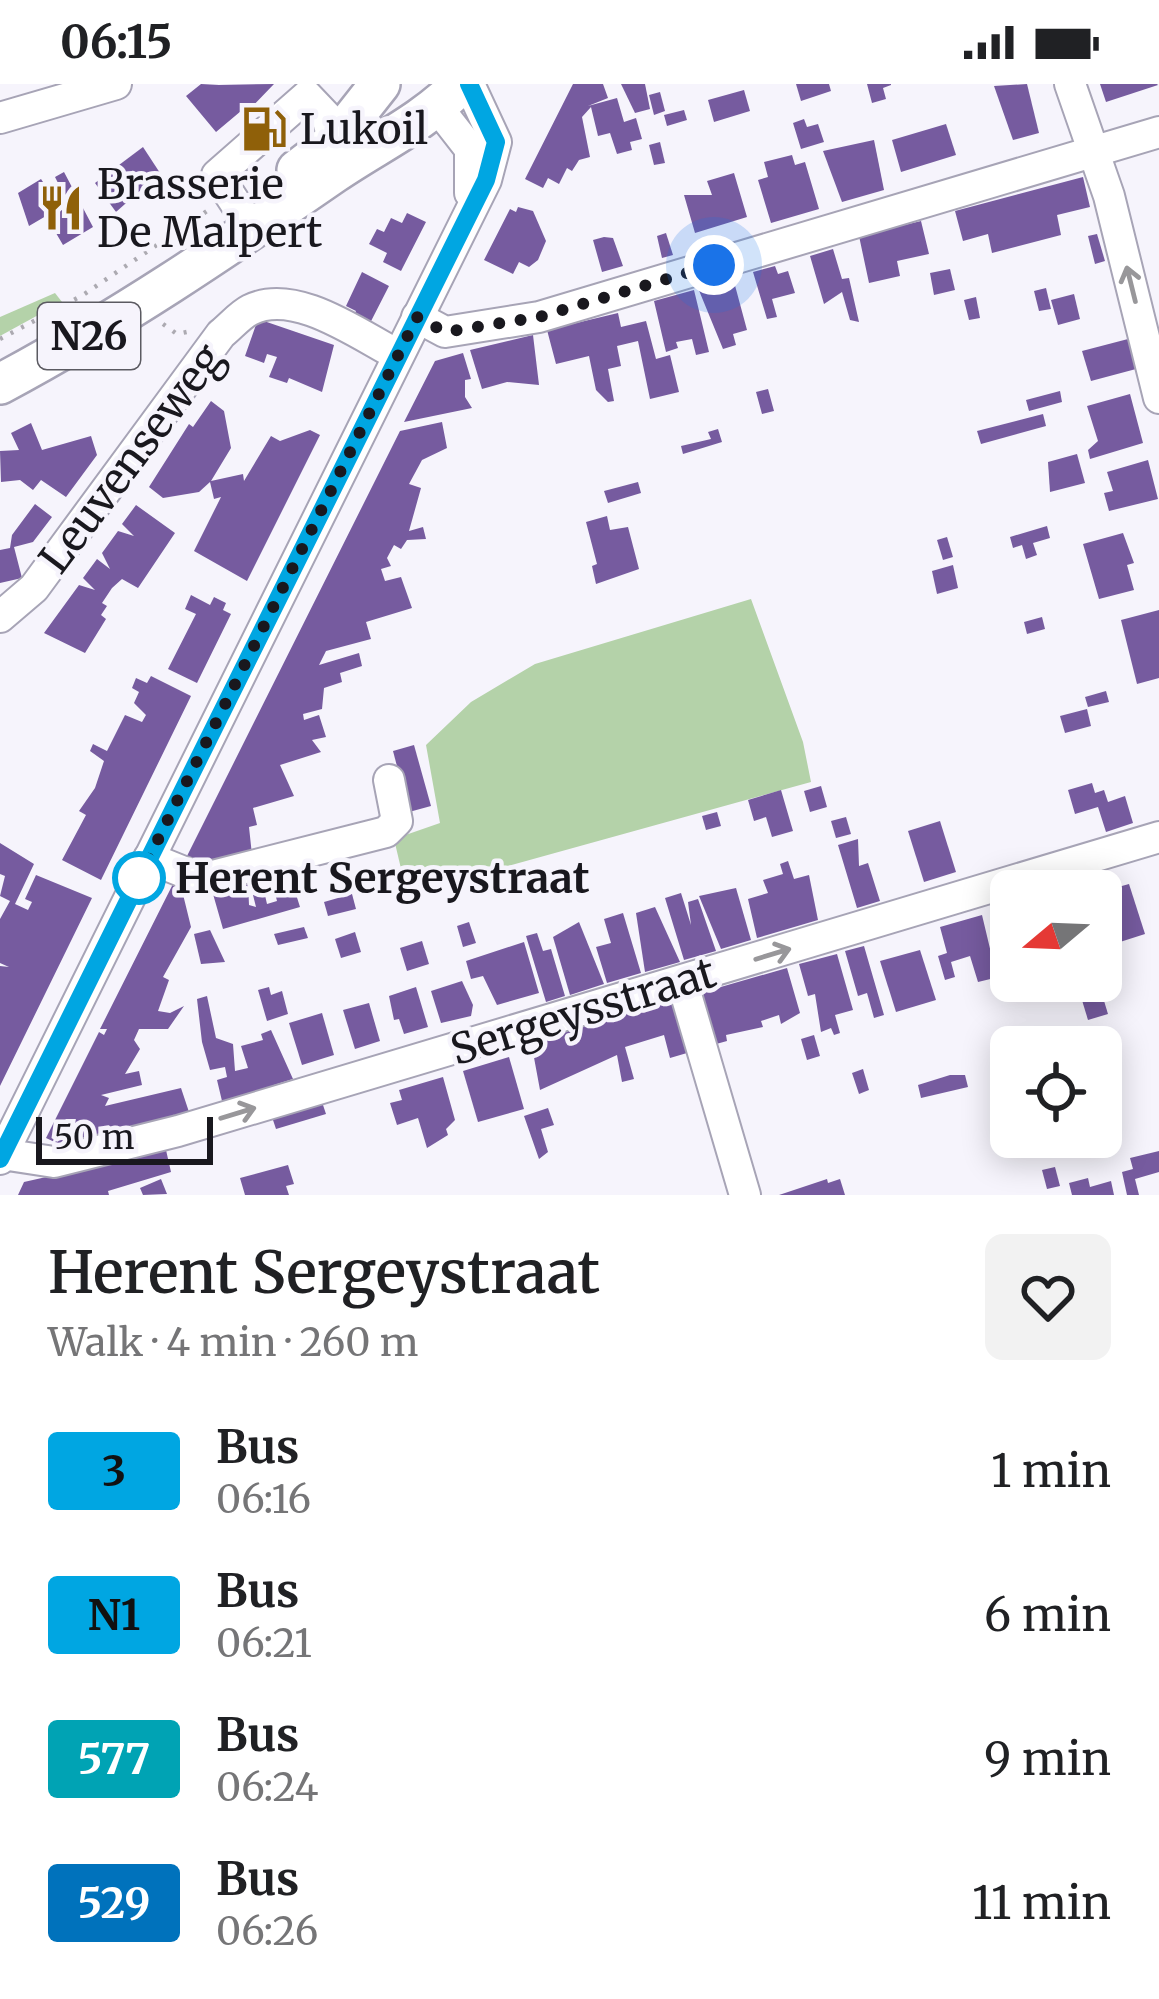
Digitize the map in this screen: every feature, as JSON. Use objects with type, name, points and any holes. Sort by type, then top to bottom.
[{"type":"main road","name":"N26","points":[[338,155],[380,84]]},
{"type":"main road","name":"N26","points":[[0,363],[127,292],[241,212],[448,90]]},
{"type":"main road","name":"N26","points":[[0,384],[139,307],[241,212]]},
{"type":"street","points":[[0,118],[116,84]]},
{"type":"street","points":[[1070,84],[1095,151],[1159,398]]},
{"type":"street","points":[[1,1156],[466,216],[474,168],[448,90]]},
{"type":"street","points":[[241,212],[217,175],[308,96],[327,118],[338,155]]},
{"type":"street","points":[[417,317],[445,332],[539,317],[1159,132]]},
{"type":"street","name":"Leuvenseweg","points":[[0,617],[34,588],[235,322],[250,310],[278,303],[314,313],[398,355]]},
{"type":"street","points":[[149,858],[201,879],[386,832],[397,821],[389,780]]},
{"type":"street","name":"Sergeysstraat","points":[[1,1156],[54,1162],[178,1131],[1159,837]]},
{"type":"street","points":[[682,981],[745,1195]]},
{"type":"path","points":[[0,338],[241,212]]},
{"type":"path","points":[[139,307],[177,334],[235,322]]},
{"type":"green space","points":[[55,293],[62,302],[0,336],[0,317]]},
{"type":"green space","points":[[751,599],[803,742],[811,782],[407,894],[394,839],[440,823],[426,745],[471,702],[535,664]]},
{"type":"building","points":[[201,84],[274,84],[244,115],[241,111],[216,132],[186,96]]},
{"type":"building","points":[[573,84],[603,84],[608,98],[588,106],[617,98],[624,122],[636,118],[642,139],[630,142],[632,150],[617,154],[610,133],[598,136],[591,107],[582,117],[590,157],[579,160],[572,171],[567,168],[559,184],[548,178],[543,188],[525,179]]},
{"type":"building","points":[[621,84],[645,84],[650,109],[635,113]]},
{"type":"building","points":[[796,84],[829,84],[831,91],[801,101]]},
{"type":"building","points":[[867,84],[891,84],[883,88],[886,99],[872,103]]},
{"type":"building","points":[[1027,84],[1039,133],[1013,140],[994,86]]},
{"type":"building","points":[[1100,84],[1157,84],[1158,85],[1106,102]]},
{"type":"building","points":[[744,90],[750,111],[714,122],[708,100]]},
{"type":"building","points":[[660,92],[665,111],[654,115],[649,95]]},
{"type":"building","points":[[684,110],[687,120],[667,126],[664,115]]},
{"type":"building","points":[[804,119],[807,127],[818,124],[824,142],[801,149],[793,123]]},
{"type":"building","points":[[946,124],[956,155],[901,172],[892,140]]},
{"type":"building","points":[[874,140],[884,190],[842,202],[823,151]]},
{"type":"building","points":[[660,142],[665,163],[654,165],[649,145]]},
{"type":"building","points":[[143,147],[160,173],[116,212],[95,183]]},
{"type":"building","points":[[792,155],[795,165],[805,162],[819,209],[771,223],[758,180],[768,177],[764,162]]},
{"type":"building","name":"Brasserie De Malpert","points":[[64,172],[93,227],[63,245],[46,216],[29,226],[18,193],[41,179],[49,191],[59,185],[55,177]]},
{"type":"building","points":[[734,173],[747,217],[695,233],[684,195],[712,195],[707,181]]},
{"type":"building","points":[[1083,177],[1090,207],[1057,215],[1061,235],[992,253],[988,234],[963,241],[955,211]]},
{"type":"building","points":[[518,207],[533,211],[546,241],[538,260],[529,267],[519,262],[513,274],[484,260],[510,209],[516,212]]},
{"type":"building","points":[[407,213],[426,222],[401,271],[383,262],[387,253],[369,244],[377,229],[384,232],[391,218],[402,223]]},
{"type":"building","points":[[921,221],[929,254],[897,261],[900,276],[869,283],[859,236]]},
{"type":"building","points":[[666,233],[673,255],[662,258],[657,236]]},
{"type":"building","points":[[1097,234],[1105,261],[1095,264],[1088,236]]},
{"type":"building","points":[[613,238],[623,266],[602,272],[593,240]]},
{"type":"building","points":[[833,249],[842,279],[849,278],[859,322],[850,320],[842,292],[824,304],[810,256]]},
{"type":"building","points":[[775,266],[778,274],[788,271],[795,293],[772,299],[777,317],[767,319],[753,272]]},
{"type":"building","points":[[950,269],[955,290],[934,295],[930,273]]},
{"type":"building","points":[[362,272],[389,286],[367,329],[351,321],[356,311],[346,306]]},
{"type":"building","points":[[733,278],[747,330],[733,334],[736,345],[723,349],[698,288]]},
{"type":"building","points":[[1046,288],[1051,309],[1039,311],[1034,291]]},
{"type":"building","points":[[694,290],[709,352],[696,355],[692,339],[676,342],[678,348],[666,352],[654,301]]},
{"type":"building","points":[[1074,294],[1080,319],[1058,325],[1051,300]]},
{"type":"building","points":[[976,297],[980,318],[969,320],[964,300]]},
{"type":"building","points":[[618,313],[621,327],[646,321],[656,359],[670,355],[679,392],[650,399],[638,341],[617,346],[621,366],[608,369],[614,401],[608,402],[596,390],[589,356],[556,364],[547,330]]},
{"type":"building","points":[[258,319],[334,345],[322,392],[289,378],[287,383],[269,377],[277,357],[267,354],[264,363],[245,356]]},
{"type":"building","points":[[533,335],[539,385],[507,382],[482,389],[470,350]]},
{"type":"building","points":[[1128,339],[1136,369],[1091,381],[1082,351]]},
{"type":"building","points":[[463,353],[471,379],[465,380],[465,397],[472,408],[404,422],[435,361]]},
{"type":"building","points":[[768,389],[774,411],[762,414],[756,392]]},
{"type":"building","points":[[1060,391],[1062,402],[1029,411],[1026,400]]},
{"type":"building","points":[[1130,394],[1143,443],[1090,459],[1088,450],[1098,441],[1087,406]]},
{"type":"building","points":[[211,401],[224,411],[231,448],[211,481],[243,474],[244,481],[271,436],[280,441],[310,430],[320,435],[247,581],[194,551],[221,497],[214,499],[210,482],[199,492],[163,498],[149,487],[189,424],[193,427]]},
{"type":"building","points":[[1043,414],[1046,426],[981,444],[977,431]]},
{"type":"building","points":[[442,422],[447,448],[422,460],[409,484],[421,488],[409,531],[423,527],[426,539],[407,540],[401,549],[394,545],[387,558],[391,566],[381,569],[385,581],[401,577],[412,608],[366,622],[371,639],[326,651],[319,665],[359,653],[362,666],[340,673],[342,682],[324,688],[322,709],[303,714],[304,720],[319,715],[326,737],[312,740],[321,752],[280,765],[294,796],[253,808],[257,825],[249,827],[252,855],[217,872],[187,856],[400,431]]},
{"type":"building","points":[[31,423],[42,450],[91,436],[97,455],[66,497],[41,480],[33,490],[20,480],[1,482],[0,451],[19,450],[11,433]]},
{"type":"building","points":[[718,429],[722,442],[683,454],[681,446],[711,439],[708,432]]},
{"type":"building","points":[[1077,454],[1085,483],[1050,492],[1048,462]]},
{"type":"building","points":[[1148,460],[1158,499],[1109,511],[1104,493],[1113,491],[1107,472]]},
{"type":"building","points":[[638,482],[641,493],[608,503],[604,491]]},
{"type":"building","points":[[35,504],[52,517],[33,542],[14,547],[22,578],[0,583],[0,550],[10,548],[12,535]]},
{"type":"building","points":[[136,505],[175,533],[138,588],[122,579],[112,588],[102,603],[107,606],[101,615],[106,619],[85,653],[44,633],[79,585],[95,590],[83,578],[97,559],[110,569],[102,553],[118,531],[134,536],[122,524]]},
{"type":"building","points":[[607,516],[610,530],[628,527],[639,569],[596,584],[592,566],[597,564],[586,522]]},
{"type":"building","points":[[1047,526],[1050,538],[1033,543],[1037,555],[1026,559],[1022,545],[1013,548],[1010,537]]},
{"type":"building","points":[[1123,533],[1134,563],[1127,565],[1134,590],[1099,599],[1083,544]]},
{"type":"building","points":[[947,537],[953,557],[943,560],[937,540]]},
{"type":"building","points":[[953,565],[958,588],[937,594],[932,571]]},
{"type":"building","points":[[191,595],[210,605],[214,597],[226,603],[223,610],[231,614],[197,683],[168,669],[196,614],[185,609]]},
{"type":"building","points":[[1159,610],[1159,678],[1137,684],[1121,620]]},
{"type":"building","points":[[1042,617],[1045,629],[1027,634],[1024,622]]},
{"type":"building","points":[[151,676],[191,696],[101,880],[62,860],[86,815],[79,811],[95,788],[104,761],[90,751],[93,744],[107,751],[125,715],[142,722],[146,715],[134,703],[139,692],[132,688],[136,678],[147,683]]},
{"type":"building","points":[[1106,691],[1109,702],[1088,707],[1085,697]]},
{"type":"building","points":[[1087,709],[1091,726],[1065,733],[1060,716]]},
{"type":"building","points":[[414,745],[431,806],[409,812],[393,751]]},
{"type":"building","points":[[1092,783],[1095,793],[1104,790],[1108,802],[1125,796],[1133,823],[1106,832],[1098,807],[1075,814],[1068,790]]},
{"type":"building","points":[[821,786],[827,807],[810,812],[804,791]]},
{"type":"building","points":[[781,790],[793,831],[772,837],[766,817],[754,821],[748,800]]},
{"type":"building","points":[[717,812],[721,826],[706,830],[702,816]]},
{"type":"building","points":[[846,817],[851,834],[836,838],[831,821]]},
{"type":"building","points":[[940,821],[956,872],[924,882],[908,831]]},
{"type":"building","points":[[858,839],[859,866],[868,863],[880,901],[857,908],[838,845]]},
{"type":"building","points":[[0,843],[34,864],[15,904],[28,910],[32,902],[25,899],[36,875],[92,898],[0,1086],[0,966],[9,967],[0,963],[0,919],[10,901],[0,896],[5,876],[0,874]]},
{"type":"building","points":[[788,861],[794,879],[809,875],[818,920],[757,938],[748,899],[768,893],[763,880],[783,874],[780,864]]},
{"type":"building","points":[[178,874],[191,927],[163,977],[169,980],[158,1011],[170,1013],[184,1006],[168,1029],[139,1029],[134,1040],[140,1049],[125,1074],[139,1071],[142,1085],[101,1095],[109,1098],[105,1106],[181,1088],[190,1115],[61,1145],[46,1138],[99,1032],[104,1035],[107,1029],[100,1029]]},
{"type":"building","points":[[254,881],[248,883],[249,905],[256,907],[253,895],[264,891],[267,904],[277,901],[275,893],[294,888],[300,907],[223,929],[211,887]]},
{"type":"building","points":[[1129,884],[1145,934],[1122,941],[1122,886]]},
{"type":"building","points":[[736,888],[751,940],[721,949],[699,896]]},
{"type":"building","points":[[681,893],[691,925],[688,902],[698,899],[716,951],[684,960],[665,898]]},
{"type":"building","points":[[352,894],[356,909],[328,916],[324,902]]},
{"type":"building","points":[[655,907],[680,962],[645,972],[636,913]]},
{"type":"building","points":[[623,913],[641,973],[607,983],[596,947],[611,943],[604,919]]},
{"type":"building","points":[[982,915],[990,949],[990,979],[978,982],[970,956],[951,962],[955,977],[945,980],[938,956],[947,953],[940,927]]},
{"type":"building","points":[[469,922],[476,943],[463,947],[457,926]]},
{"type":"building","points":[[579,922],[604,984],[570,995],[553,937]]},
{"type":"building","points":[[304,927],[308,938],[278,945],[274,934]]},
{"type":"building","points":[[210,930],[225,962],[201,964],[194,934]]},
{"type":"building","points":[[355,932],[361,952],[341,958],[335,939]]},
{"type":"building","points":[[537,933],[543,951],[551,949],[565,996],[546,1002],[526,936]]},
{"type":"building","points":[[422,941],[429,964],[407,971],[400,948]]},
{"type":"building","points":[[524,942],[539,993],[497,1005],[483,976],[471,979],[466,961]]},
{"type":"building","points":[[864,946],[884,1015],[874,1018],[867,993],[858,996],[845,951]]},
{"type":"building","points":[[920,950],[936,1000],[896,1012],[880,961]]},
{"type":"building","points":[[837,954],[853,1010],[835,1015],[840,1033],[834,1035],[831,1028],[821,1032],[815,994],[808,996],[799,964]]},
{"type":"building","points":[[787,968],[800,1013],[781,1024],[779,1015],[761,1021],[763,1027],[726,1035],[727,1041],[709,1046],[693,995]]},
{"type":"building","points":[[462,981],[473,1005],[471,1016],[441,1023],[431,991]]},
{"type":"building","points":[[269,987],[271,995],[282,991],[288,1014],[267,1021],[258,990]]},
{"type":"building","points":[[416,987],[428,1027],[404,1034],[399,1019],[394,1020],[389,996]]},
{"type":"building","points":[[207,996],[216,1038],[233,1044],[235,1071],[248,1068],[241,1046],[263,1040],[261,1034],[271,1030],[293,1079],[274,1085],[275,1091],[222,1101],[217,1080],[227,1077],[225,1067],[210,1070],[202,1042],[197,999]]},
{"type":"building","points":[[673,1001],[687,1053],[670,1058],[664,1035],[625,1047],[634,1079],[622,1082],[617,1055],[540,1090],[530,1036]]},
{"type":"building","points":[[1083,1002],[1104,1002],[1108,1014],[1088,1020]]},
{"type":"building","points":[[369,1003],[380,1041],[355,1049],[343,1010]]},
{"type":"building","points":[[322,1013],[334,1055],[302,1065],[289,1023]]},
{"type":"building","points":[[814,1035],[820,1056],[807,1060],[801,1039]]},
{"type":"building","points":[[509,1057],[524,1109],[478,1122],[463,1071]]},
{"type":"building","points":[[863,1069],[869,1090],[859,1094],[852,1073]]},
{"type":"building","points":[[965,1075],[968,1087],[921,1098],[918,1085]]},
{"type":"building","points":[[443,1077],[455,1120],[446,1129],[448,1135],[427,1148],[418,1118],[397,1125],[390,1103],[402,1100],[399,1090]]},
{"type":"building","points":[[321,1099],[326,1114],[276,1129],[271,1114]]},
{"type":"building","points":[[548,1108],[554,1125],[541,1129],[548,1152],[539,1159],[524,1116]]},
{"type":"building","points":[[166,1150],[171,1172],[108,1191],[109,1195],[18,1195],[24,1182]]},
{"type":"building","points":[[1159,1151],[1159,1172],[1135,1179],[1139,1195],[1127,1195],[1122,1172],[1133,1169],[1130,1158]]},
{"type":"building","points":[[288,1165],[294,1184],[286,1186],[289,1195],[245,1195],[240,1178]]},
{"type":"building","points":[[1055,1167],[1060,1186],[1047,1189],[1042,1170]]},
{"type":"building","points":[[1088,1178],[1090,1187],[1111,1181],[1114,1195],[1072,1195],[1069,1183]]},
{"type":"building","points":[[161,1179],[167,1194],[143,1195],[140,1188]]},
{"type":"building","points":[[827,1179],[828,1183],[840,1179],[845,1195],[779,1195]]},
{"type":"bus line","name":"3","points":[[0,1159],[486,180],[496,142],[469,84]]},
{"type":"place","name":"Lukoil","points":[[264,129]]},
{"type":"place","name":"Brasserie De Malpert","points":[[61,208]]},
{"type":"place","name":"Herent Sergeystraat","points":[[139,878]]},
{"type":"route","points":[[139,878],[417,317],[445,332],[539,317],[714,265]]}]
